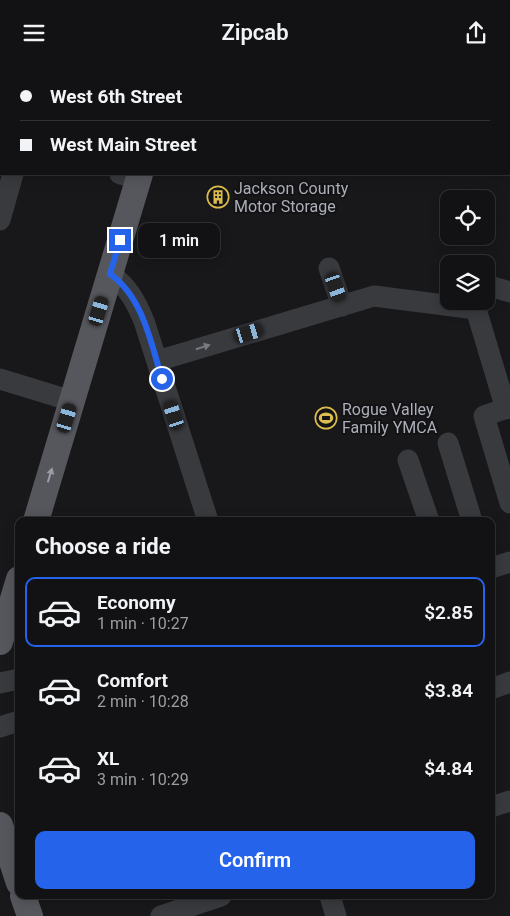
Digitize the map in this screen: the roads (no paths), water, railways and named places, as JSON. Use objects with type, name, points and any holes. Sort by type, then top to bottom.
[{"type":"main road","points":[[37,517],[110,274],[133,175]]},
{"type":"main road","points":[[0,642],[15,590]]},
{"type":"main road","points":[[0,825],[15,871]]},
{"type":"main road","points":[[24,899],[30,916]]},
{"type":"street","points":[[0,220],[13,175]]},
{"type":"street","points":[[329,268],[342,306]]},
{"type":"street","points":[[110,274],[121,282],[135,301],[144,321],[207,517]]},
{"type":"street","points":[[495,288],[510,292]]},
{"type":"street","points":[[157,361],[374,296],[440,302]]},
{"type":"street","points":[[478,310],[508,408],[484,416],[510,503]]},
{"type":"street","points":[[0,379],[72,401]]},
{"type":"street","points":[[448,443],[471,517]]},
{"type":"street","points":[[408,460],[428,517]]},
{"type":"street","points":[[495,567],[510,562]]},
{"type":"street","points":[[0,683],[15,680]]},
{"type":"street","points":[[495,688],[510,682]]},
{"type":"street","points":[[0,727],[15,722]]},
{"type":"street","points":[[495,806],[510,801]]},
{"type":"street","points":[[161,916],[212,899]]},
{"type":"street","points":[[331,899],[336,916]]},
{"type":"place","name":"Jackson County Motor Storage","points":[[218,197]]},
{"type":"place","name":"Rogue Valley Family YMCA","points":[[326,418]]}]
